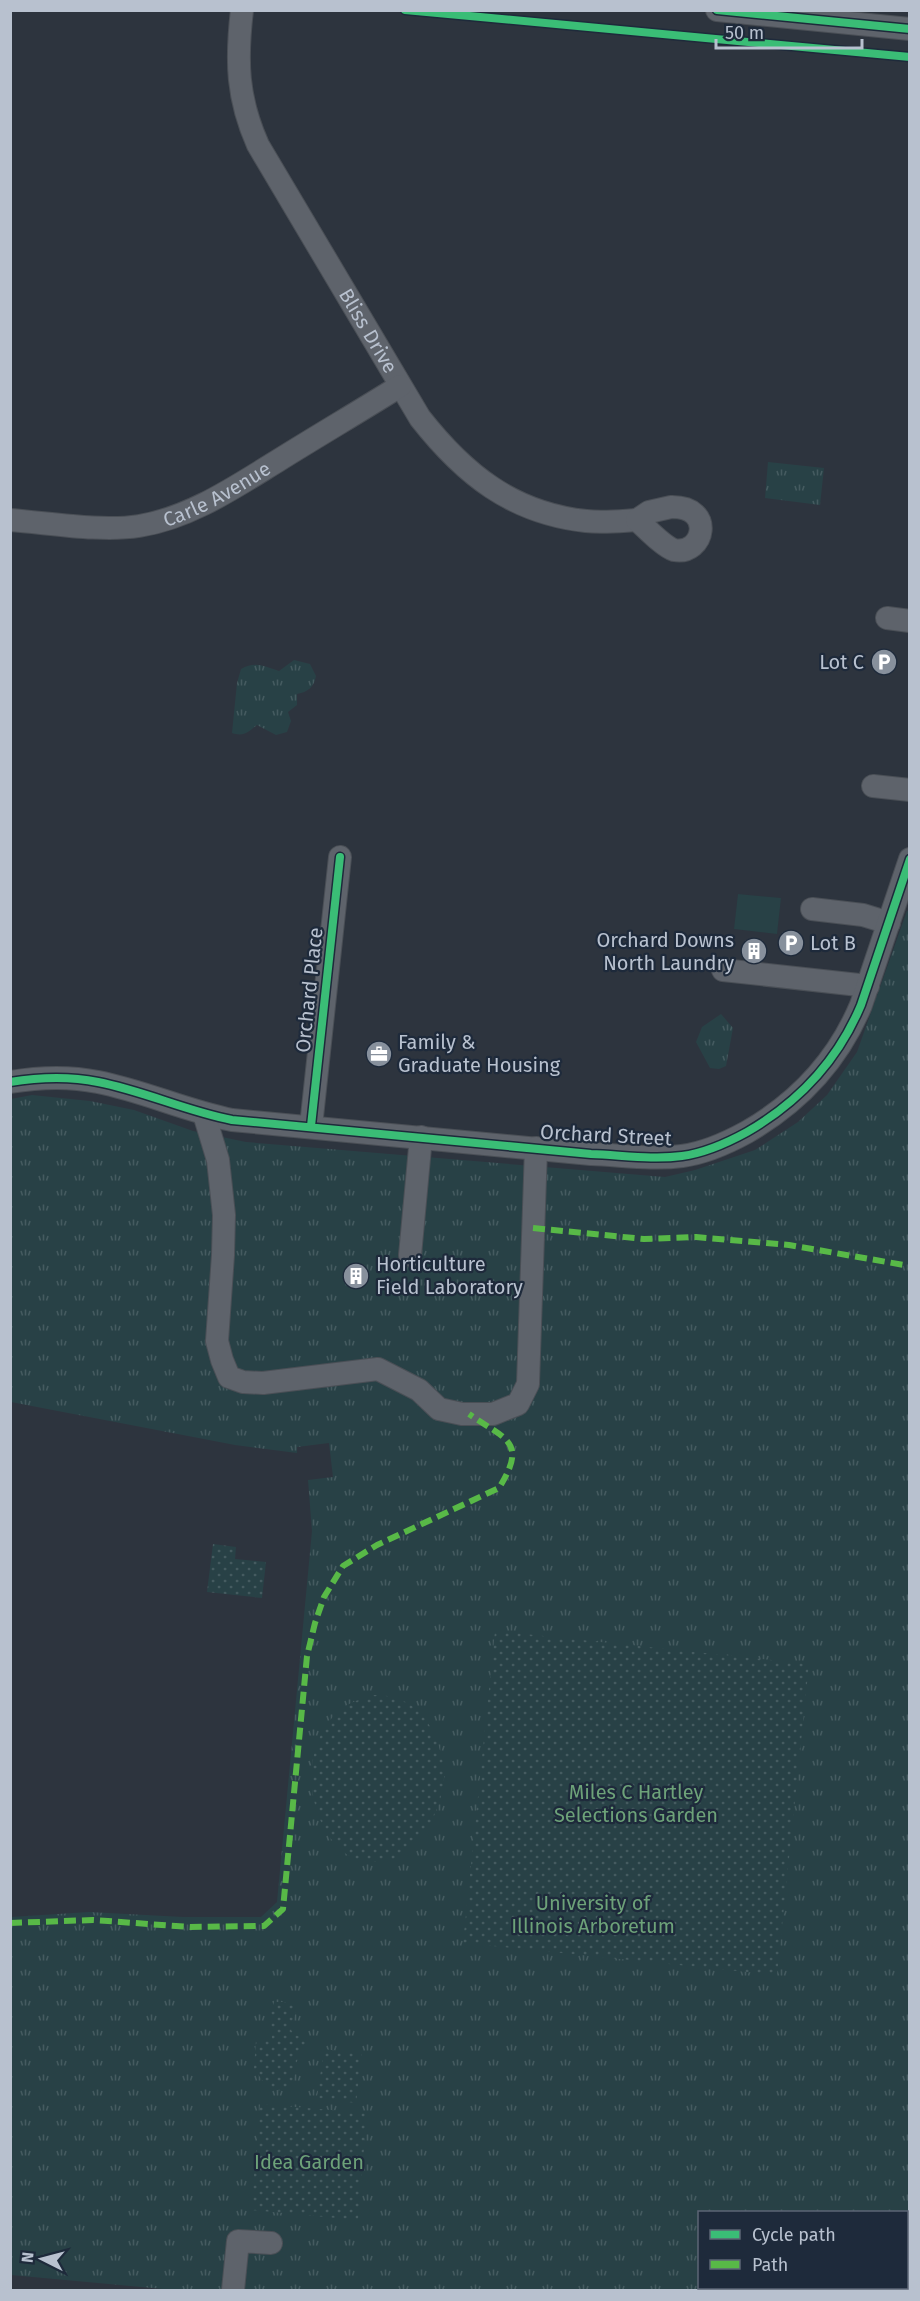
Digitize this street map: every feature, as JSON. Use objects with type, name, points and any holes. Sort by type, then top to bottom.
[{"type":"street","name":"Bliss Drive","points":[[242,10],[238,74],[249,125],[258,145],[400,386],[420,418],[443,448],[467,471],[519,503],[555,516],[588,521],[637,520]]},
{"type":"street","points":[[717,10],[909,29]]},
{"type":"street","name":"Carle Avenue","points":[[10,520],[117,528],[166,520],[188,512],[229,490],[400,386]]},
{"type":"street","points":[[887,618],[909,621]]},
{"type":"street","points":[[873,786],[909,790]]},
{"type":"street","name":"Orchard Place","points":[[311,1126],[340,857]]},
{"type":"street","name":"Orchard Street","points":[[10,1082],[32,1078],[68,1077],[97,1081],[204,1114],[232,1120],[650,1157],[670,1157],[702,1152],[730,1141],[791,1103],[811,1084],[834,1056],[852,1027],[868,986],[909,859]]},
{"type":"street","points":[[812,909],[863,915],[888,922]]},
{"type":"street","points":[[723,970],[868,986]]},
{"type":"street","points":[[204,1114],[219,1161],[224,1215],[217,1341],[229,1377],[243,1382],[262,1383],[378,1369],[419,1390],[439,1409],[462,1414],[493,1414],[518,1404],[528,1384],[536,1148]]},
{"type":"street","points":[[410,1255],[421,1137]]},
{"type":"street","points":[[233,2290],[238,2241],[271,2243]]},
{"type":"green space","points":[[768,462],[824,468],[820,505],[765,498]]},
{"type":"green space","points":[[294,660],[310,664],[316,676],[310,688],[297,694],[297,705],[288,712],[291,721],[287,732],[276,735],[257,725],[243,734],[232,733],[237,683],[241,669],[255,665],[279,671]]},
{"type":"green space","points":[[738,894],[781,898],[777,934],[734,929]]},
{"type":"green space","name":"University of Illinois Arboretum","points":[[907,911],[909,911],[909,2290],[174,2290],[11,2275],[11,1917],[89,1912],[183,1917],[261,1917],[277,1902],[312,1531],[308,1480],[333,1477],[329,1443],[297,1447],[297,1453],[235,1445],[11,1402],[11,1099],[32,1095],[90,1101],[134,1110],[193,1131],[246,1142],[665,1177],[695,1170],[755,1150],[798,1122],[827,1095],[857,1052]]},
{"type":"green space","points":[[721,1014],[733,1028],[726,1066],[719,1069],[710,1068],[696,1042],[702,1027]]},
{"type":"green space","points":[[213,1544],[236,1547],[235,1559],[266,1562],[262,1598],[207,1592]]},
{"type":"green space","name":"Miles C Hartley Selections Garden","points":[[495,1631],[809,1664],[777,1975],[463,1943]]},
{"type":"green space","points":[[373,1695],[400,1699],[421,1714],[437,1741],[444,1772],[442,1793],[430,1824],[410,1849],[382,1862],[358,1860],[347,1855],[338,1847],[318,1815],[313,1797],[313,1759],[318,1740],[327,1724],[344,1707]]},
{"type":"green space","points":[[274,2002],[292,2002],[296,2010],[291,2030],[295,2035],[310,2040],[297,2060],[293,2081],[287,2090],[271,2088],[264,2083],[254,2069],[256,2040],[272,2039],[270,2016]]},
{"type":"green space","points":[[324,2049],[362,2054],[356,2103],[317,2098]]},
{"type":"green space","name":"Idea Garden","points":[[260,2104],[367,2113],[358,2220],[251,2210]]},
{"type":"marked path","points":[[533,1228],[644,1239],[696,1237],[789,1245],[910,1266]]},
{"type":"marked path","points":[[10,1923],[93,1920],[190,1927],[264,1926],[283,1909],[307,1656],[324,1597],[343,1566],[377,1545],[499,1488],[512,1460],[509,1443],[469,1414]]},
{"type":"cycle path","points":[[405,10],[910,57]]},
{"type":"cycle path","points":[[717,10],[910,29]]},
{"type":"cycle path","points":[[311,1126],[340,857]]},
{"type":"cycle path","points":[[10,1082],[54,1078],[87,1080],[132,1090],[198,1112],[232,1120],[591,1154],[660,1158],[699,1153],[732,1140],[766,1120],[800,1093],[829,1061],[852,1025],[861,1005],[910,859]]},
{"type":"place","name":"Lot C","points":[[884,662]]},
{"type":"place","name":"Lot B","points":[[791,943]]},
{"type":"place","name":"Orchard Downs North Laundry","points":[[754,951]]},
{"type":"place","name":"Family & Graduate Housing","points":[[379,1054]]},
{"type":"place","name":"Horticulture Field Laboratory","points":[[356,1276]]}]
